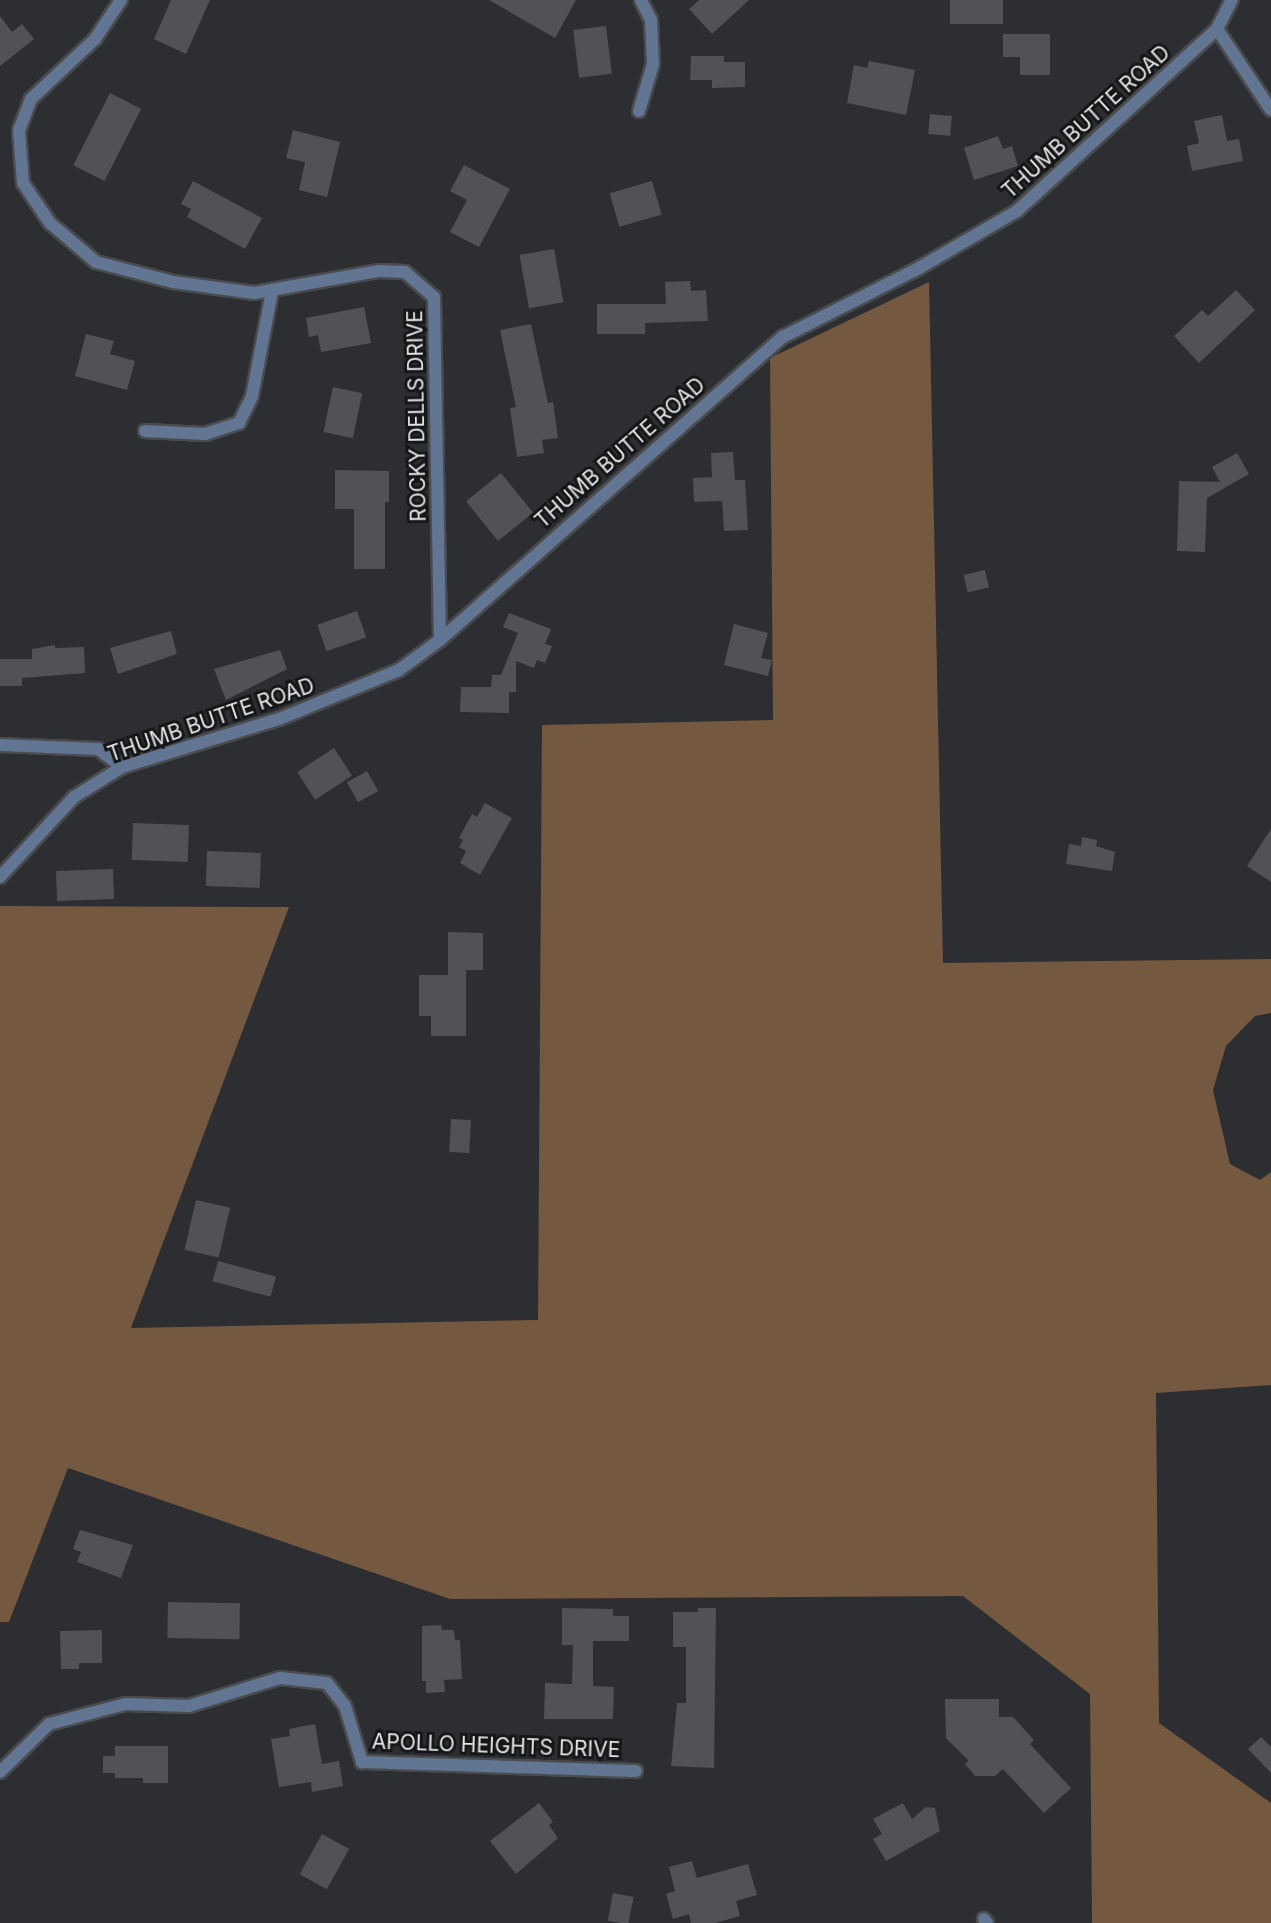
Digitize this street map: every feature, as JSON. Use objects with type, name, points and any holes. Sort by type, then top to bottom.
[{"type":"street","name":"ROCKY DELLS DRIVE","points":[[121,0],[95,39],[31,99],[19,131],[23,183],[50,223],[96,262],[173,282],[254,293],[387,271],[405,272],[434,297],[440,640]]},
{"type":"street","points":[[639,111],[653,64],[651,20],[641,0]]},
{"type":"street","name":"THUMB BUTTE ROAD","points":[[0,877],[74,797],[122,767],[340,696],[399,669],[440,640],[783,337],[920,268],[1017,211],[1217,29],[1232,0]]},
{"type":"street","points":[[1217,29],[1271,110]]},
{"type":"street","points":[[145,431],[205,434],[239,423],[252,396],[272,291]]},
{"type":"street","points":[[0,746],[99,749],[122,767]]},
{"type":"street","name":"APOLLO HEIGHTS DRIVE","points":[[0,1772],[49,1724],[125,1704],[189,1706],[280,1678],[327,1683],[345,1706],[362,1762],[636,1771]]},
{"type":"shaded area","points":[[929,282],[943,963],[1271,959],[1271,1013],[1255,1016],[1226,1046],[1213,1090],[1230,1164],[1260,1180],[1271,1172],[1271,1385],[1156,1393],[1159,1723],[1271,1803],[1271,1923],[1092,1923],[1090,1694],[963,1596],[450,1599],[68,1468],[9,1622],[0,1622],[0,906],[289,907],[131,1328],[538,1320],[542,725],[773,720],[770,358]]},
{"type":"building","points":[[171,0],[210,0],[186,54],[154,39]]},
{"type":"building","points":[[489,0],[576,0],[555,38]]},
{"type":"building","points":[[699,0],[749,0],[712,34],[689,9]]},
{"type":"building","points":[[950,0],[1003,0],[1003,24],[950,24]]},
{"type":"building","points":[[0,16],[12,32],[22,24],[34,39],[0,66]]},
{"type":"building","points":[[606,26],[612,74],[579,78],[573,30]]},
{"type":"building","points":[[1003,34],[1050,34],[1050,75],[1020,75],[1020,57],[1003,57]]},
{"type":"building","points":[[691,56],[724,56],[724,62],[745,62],[745,87],[712,88],[712,80],[690,80]]},
{"type":"building","points":[[869,61],[915,70],[906,115],[847,103],[854,65],[867,68]]},
{"type":"building","points":[[110,93],[141,109],[104,181],[73,165]]},
{"type":"building","points":[[930,114],[952,116],[950,136],[928,134]]},
{"type":"building","points":[[1222,115],[1227,141],[1239,139],[1243,161],[1192,171],[1187,146],[1199,143],[1194,121]]},
{"type":"building","points":[[293,130],[340,142],[327,197],[299,190],[305,162],[286,158]]},
{"type":"building","points":[[998,136],[1003,149],[1012,146],[1018,166],[974,180],[964,148]]},
{"type":"building","points":[[464,165],[510,189],[479,247],[450,232],[467,200],[450,191]]},
{"type":"building","points":[[193,181],[262,218],[245,249],[187,217],[191,209],[181,204]]},
{"type":"building","points":[[652,181],[662,215],[619,227],[610,193]]},
{"type":"building","points":[[554,249],[563,302],[529,308],[520,255]]},
{"type":"building","points":[[690,281],[691,291],[706,290],[708,321],[645,323],[645,334],[597,334],[597,304],[666,304],[665,282]]},
{"type":"building","points":[[1236,290],[1255,310],[1199,363],[1174,336],[1202,310],[1208,316]]},
{"type":"building","points":[[364,307],[371,343],[321,352],[318,335],[309,337],[306,318]]},
{"type":"building","points":[[531,324],[548,403],[553,402],[558,438],[542,440],[544,453],[517,457],[510,408],[516,407],[500,330]]},
{"type":"building","points":[[86,334],[114,341],[110,354],[135,361],[127,390],[75,376]]},
{"type":"building","points":[[333,387],[362,393],[353,438],[323,432]]},
{"type":"building","points":[[733,452],[735,480],[745,480],[748,530],[724,531],[722,501],[694,502],[693,478],[712,477],[711,453]]},
{"type":"building","points":[[1237,453],[1249,474],[1207,498],[1205,552],[1177,551],[1179,481],[1220,482],[1212,467]]},
{"type":"building","points":[[335,470],[389,471],[389,502],[385,502],[385,569],[354,569],[354,509],[335,509]]},
{"type":"building","points":[[501,473],[533,513],[498,541],[466,501]]},
{"type":"building","points":[[985,570],[989,588],[968,592],[964,575]]},
{"type":"building","points":[[357,611],[366,637],[326,651],[317,625]]},
{"type":"building","points":[[509,613],[551,629],[545,644],[552,646],[545,663],[537,660],[534,668],[516,661],[516,692],[509,692],[509,713],[460,712],[461,687],[491,687],[492,675],[501,675],[518,633],[503,627]]},
{"type":"building","points":[[734,624],[768,633],[761,658],[772,660],[768,676],[724,665]]},
{"type":"building","points":[[171,631],[177,654],[118,674],[110,648]]},
{"type":"building","points":[[55,645],[55,648],[84,647],[85,673],[22,678],[22,686],[0,686],[0,659],[32,659],[32,649]]},
{"type":"building","points":[[280,650],[287,669],[226,700],[214,669]]},
{"type":"building","points":[[334,748],[352,776],[315,800],[297,772]]},
{"type":"building","points":[[367,771],[378,791],[358,802],[347,782]]},
{"type":"building","points":[[485,803],[512,818],[480,875],[460,863],[466,851],[459,847],[463,840],[459,838],[472,814],[477,817]]},
{"type":"building","points":[[133,823],[189,825],[188,862],[132,860]]},
{"type":"building","points":[[1271,829],[1271,882],[1247,866]]},
{"type":"building","points":[[1082,837],[1097,840],[1096,846],[1115,852],[1112,871],[1066,864],[1069,844],[1081,846]]},
{"type":"building","points":[[207,851],[261,853],[260,888],[206,886]]},
{"type":"building","points":[[113,869],[114,899],[57,901],[56,871]]},
{"type":"building","points":[[448,932],[483,933],[483,970],[466,970],[466,1036],[431,1036],[431,1016],[419,1016],[419,975],[448,975]]},
{"type":"building","points":[[451,1119],[471,1120],[469,1153],[449,1152]]},
{"type":"building","points":[[196,1200],[230,1208],[219,1258],[185,1250]]},
{"type":"building","points":[[218,1261],[276,1277],[271,1297],[213,1281]]},
{"type":"building","points":[[80,1530],[133,1545],[121,1578],[77,1562],[81,1552],[73,1549]]},
{"type":"building","points":[[168,1602],[240,1603],[239,1639],[167,1638]]},
{"type":"building","points":[[562,1608],[613,1609],[613,1616],[629,1616],[629,1641],[593,1641],[593,1686],[614,1687],[613,1719],[544,1719],[545,1683],[572,1684],[573,1645],[562,1645]]},
{"type":"building","points":[[698,1608],[716,1608],[714,1768],[671,1766],[677,1703],[686,1703],[686,1647],[673,1647],[673,1612],[698,1612]]},
{"type":"building","points":[[441,1625],[442,1630],[454,1630],[455,1640],[460,1640],[462,1679],[444,1680],[445,1692],[426,1693],[426,1681],[422,1681],[422,1626]]},
{"type":"building","points":[[102,1630],[102,1663],[79,1663],[79,1669],[61,1669],[60,1631]]},
{"type":"building","points":[[945,1699],[999,1699],[999,1717],[1013,1717],[1034,1740],[1030,1744],[1071,1788],[1044,1813],[1003,1769],[995,1776],[975,1776],[965,1764],[969,1761],[946,1738]]},
{"type":"building","points":[[315,1724],[322,1764],[339,1761],[343,1786],[312,1792],[311,1782],[279,1787],[271,1739],[290,1736],[289,1729]]},
{"type":"building","points":[[1261,1737],[1271,1747],[1271,1773],[1248,1749]]},
{"type":"building","points":[[115,1746],[168,1746],[168,1783],[143,1783],[143,1778],[115,1778],[115,1773],[103,1773],[103,1756],[115,1756]]},
{"type":"building","points":[[539,1803],[553,1822],[549,1825],[558,1838],[516,1874],[490,1841]]},
{"type":"building","points":[[903,1803],[912,1819],[926,1807],[935,1808],[940,1831],[886,1861],[873,1839],[882,1834],[873,1819]]},
{"type":"building","points":[[322,1834],[349,1849],[327,1889],[300,1874]]},
{"type":"building","points":[[692,1861],[697,1878],[748,1864],[757,1895],[736,1901],[740,1916],[715,1923],[691,1923],[689,1914],[673,1919],[666,1894],[675,1891],[669,1867]]},
{"type":"building","points":[[613,1893],[634,1897],[629,1923],[608,1920]]}]
